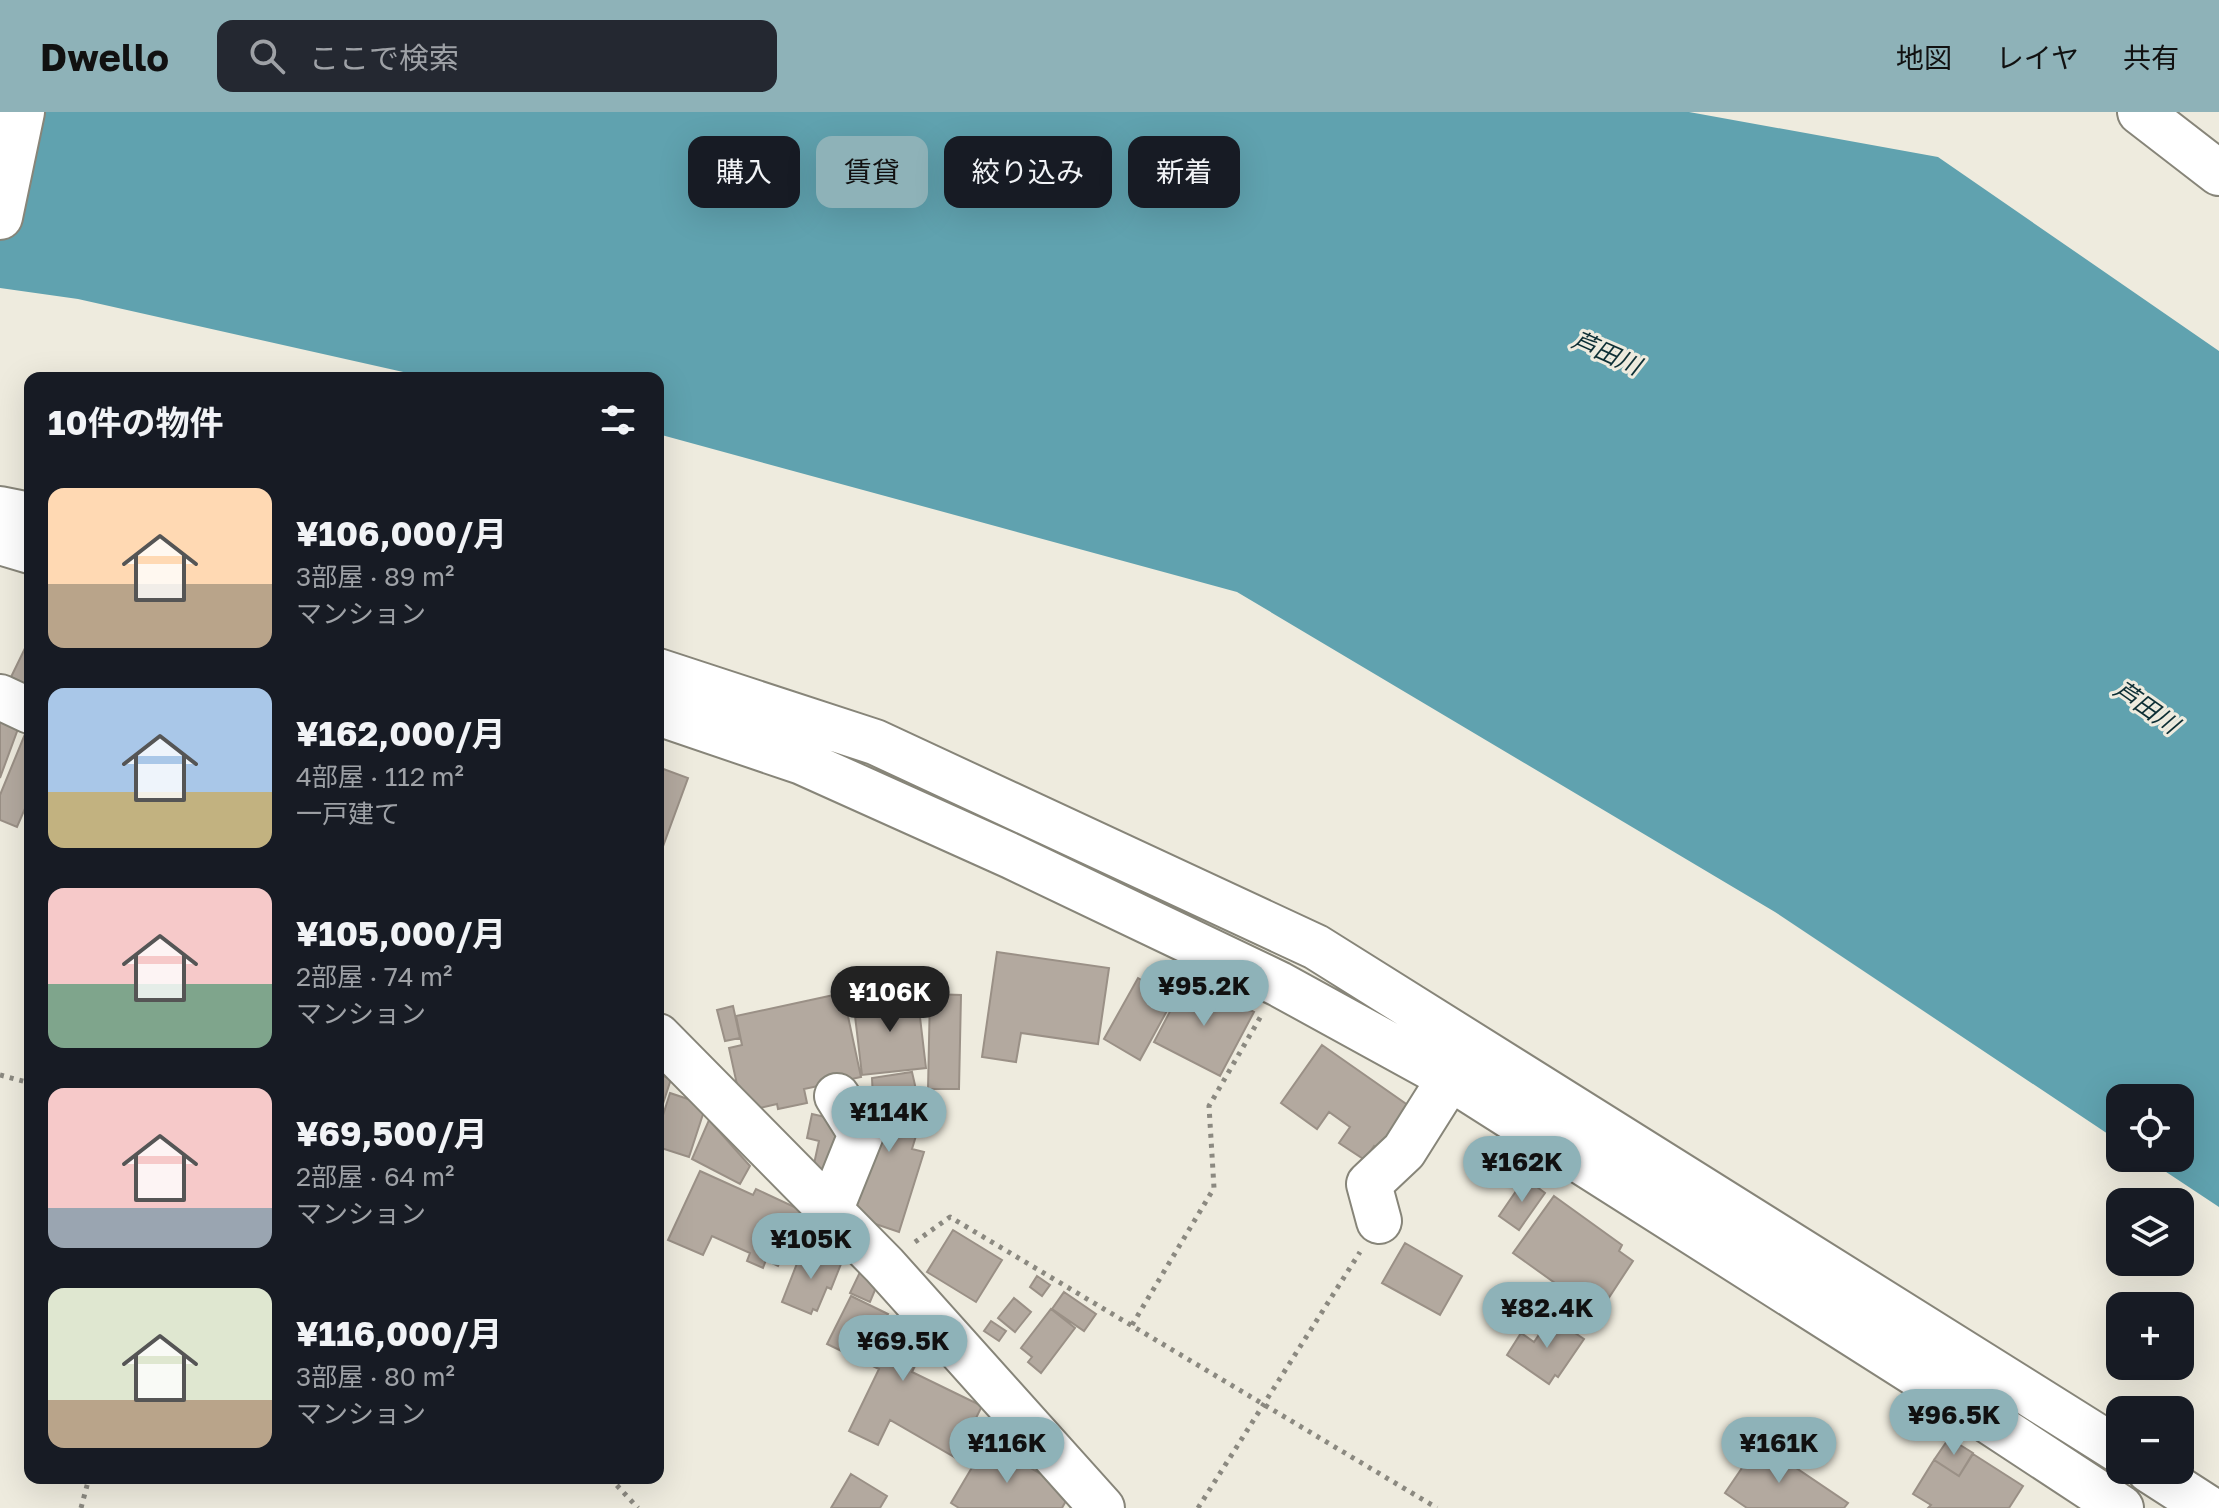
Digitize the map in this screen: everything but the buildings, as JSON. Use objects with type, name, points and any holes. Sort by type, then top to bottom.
[{"type":"street","points":[[0,217],[22,112]]},
{"type":"street","points":[[2140,112],[2219,173]]},
{"type":"street","points":[[0,509],[24,514]]},
{"type":"street","points":[[0,542],[24,549]]},
{"type":"street","points":[[664,673],[875,742],[1316,947],[2106,1442]]},
{"type":"street","points":[[0,697],[24,708]]},
{"type":"street","points":[[664,715],[802,762],[1011,856],[1279,984],[1450,1078],[2121,1508]]},
{"type":"street","points":[[1224,904],[1231,925],[1278,965],[1279,984]]},
{"type":"street","points":[[664,1042],[884,1265],[1102,1508]]},
{"type":"street","points":[[1379,1221],[1369,1184],[1404,1151],[1450,1078]]},
{"type":"street","points":[[830,1211],[861,1134],[837,1096]]},
{"type":"street","points":[[2171,1484],[2208,1508]]},
{"type":"path","points":[[1132,1325],[1214,1188],[1209,1106],[1279,984]]},
{"type":"path","points":[[0,1075],[24,1081]]},
{"type":"path","points":[[884,1265],[950,1217],[1437,1508]]},
{"type":"path","points":[[1198,1508],[1379,1221]]},
{"type":"path","points":[[81,1508],[87,1484]]},
{"type":"path","points":[[616,1484],[638,1508]]},
{"type":"water","name":"芦田川","points":[[0,112],[1689,112],[1938,157],[2219,351],[2219,1207],[2166,1172],[2194,1172],[2194,1084],[2106,1084],[2106,1133],[1775,912],[1237,592],[664,436],[664,372],[403,372],[78,299],[0,288]]}]
